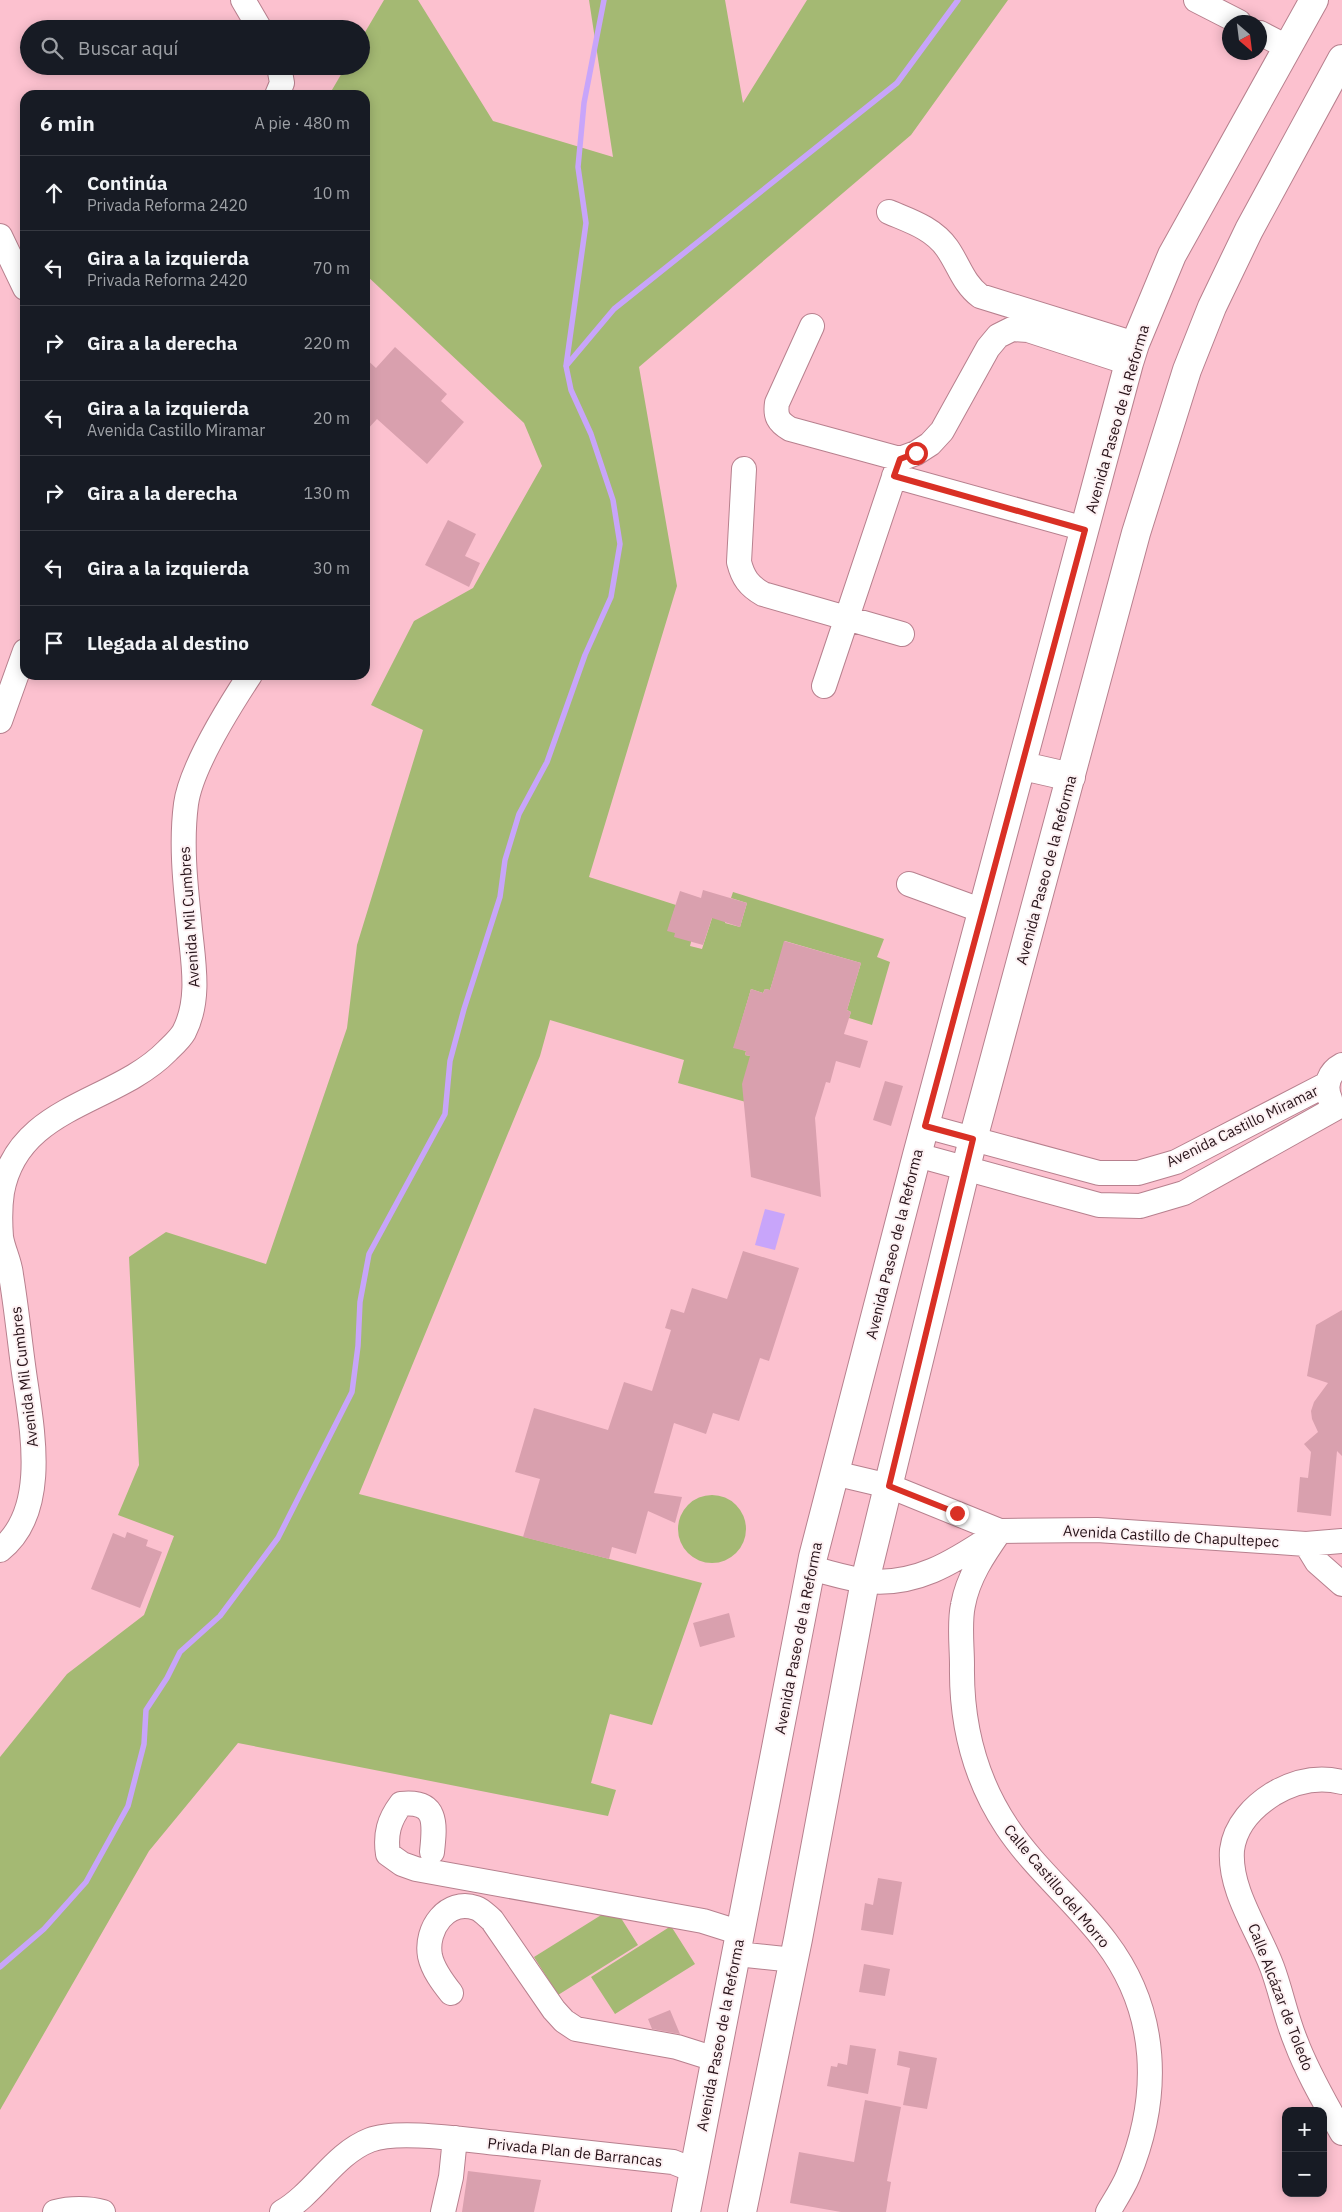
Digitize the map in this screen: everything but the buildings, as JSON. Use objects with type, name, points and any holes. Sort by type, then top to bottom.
[{"type":"main road","name":"Avenida Paseo de la Reforma","points":[[686,2212],[810,1568],[917,1155],[1023,766],[1132,354],[1172,255],[1314,0]]},
{"type":"main road","name":"Avenida Paseo de la Reforma","points":[[742,2212],[794,1960],[865,1581],[973,1139],[1136,533],[1187,370],[1212,307],[1249,230],[1342,59]]},
{"type":"main road","points":[[1023,766],[1071,777]]},
{"type":"street","points":[[243,0],[255,20]]},
{"type":"street","points":[[1196,0],[1225,15]]},
{"type":"street","points":[[1267,37],[1287,47]]},
{"type":"street","points":[[279,90],[282,83],[281,75]]},
{"type":"street","points":[[889,212],[919,225],[940,239],[964,280],[980,296],[1132,354]]},
{"type":"street","points":[[0,236],[20,278]]},
{"type":"street","points":[[812,326],[777,403],[776,414],[780,424],[897,467],[1085,530]]},
{"type":"street","points":[[824,686],[897,467],[930,444],[942,431],[988,348],[998,336],[1012,329],[1028,330],[1132,354]]},
{"type":"street","points":[[744,469],[739,562],[742,576],[751,587],[763,594],[902,634]]},
{"type":"street","points":[[0,721],[20,666]]},
{"type":"street","name":"Avenida Mil Cumbres","points":[[0,1550],[14,1535],[24,1517],[31,1494],[34,1465],[32,1433],[11,1272],[1,1236],[2,1192],[14,1158],[36,1131],[64,1112],[136,1076],[160,1058],[182,1035],[191,1015],[195,984],[184,840],[186,802],[196,770],[230,706],[247,680]]},
{"type":"street","points":[[909,884],[983,911]]},
{"type":"street","points":[[1339,1109],[1329,1097],[1327,1084],[1333,1072],[1342,1065]]},
{"type":"street","name":"Avenida Castillo Miramar","points":[[925,1126],[1098,1173],[1138,1173],[1176,1162],[1327,1084]]},
{"type":"street","name":"Avenida Castillo Miramar","points":[[917,1155],[1099,1205],[1140,1206],[1184,1193],[1339,1109]]},
{"type":"street","name":"Avenida Castillo de Chapultepec","points":[[834,1473],[889,1486],[1000,1531],[1097,1530],[1306,1544],[1342,1541]]},
{"type":"street","points":[[810,1568],[865,1581],[902,1580],[933,1572],[953,1562],[1000,1531]]},
{"type":"street","name":"Calle Castillo del Morro","points":[[1000,1531],[980,1560],[972,1576],[962,1607],[962,1678],[968,1739],[983,1785],[1007,1828],[1106,1942],[1129,1978],[1145,2023],[1151,2070],[1146,2123],[1128,2177],[1108,2212]]},
{"type":"street","points":[[1306,1544],[1317,1562],[1342,1584]]},
{"type":"street","name":"Calle Alcázar de Toledo","points":[[1342,1782],[1307,1780],[1285,1787],[1258,1803],[1240,1826],[1232,1848],[1234,1873],[1242,1898],[1272,1967],[1295,2042],[1308,2071],[1342,2133]]},
{"type":"street","points":[[432,1852],[434,1834],[431,1814],[421,1804],[401,1804],[392,1816],[385,1839],[388,1854],[402,1864],[416,1869],[703,1921],[739,1944],[794,1960]]},
{"type":"street","points":[[451,1993],[440,1979],[430,1957],[430,1936],[437,1920],[452,1908],[466,1906],[479,1909],[492,1920],[554,2010],[564,2021],[576,2028],[677,2047],[715,2059]]},
{"type":"street","name":"Privada Plan de Barrancas","points":[[282,2212],[304,2197],[349,2150],[370,2140],[390,2135],[455,2138],[673,2162],[693,2170]]},
{"type":"street","points":[[443,2212],[451,2177],[455,2138]]},
{"type":"street","points":[[55,2212],[72,2210],[103,2212]]},
{"type":"green space","points":[[384,0],[418,0],[493,121],[613,157],[589,0],[725,0],[743,103],[807,0],[1008,0],[911,135],[639,367],[677,586],[589,877],[676,905],[668,930],[692,938],[690,946],[702,949],[715,909],[727,913],[725,923],[740,927],[747,903],[731,898],[733,892],[884,939],[877,957],[890,962],[872,1025],[849,1018],[851,1012],[847,1010],[861,963],[785,941],[770,990],[765,989],[763,993],[751,989],[734,1047],[746,1051],[745,1055],[750,1056],[753,1104],[678,1083],[684,1060],[550,1020],[540,1056],[359,1494],[702,1583],[652,1725],[610,1714],[591,1783],[616,1790],[608,1816],[238,1743],[149,1851],[0,2110],[0,1757],[67,1674],[144,1615],[174,1536],[118,1515],[139,1465],[129,1257],[166,1232],[266,1264],[347,1028],[357,945],[423,730],[371,705],[414,621],[473,588],[542,466],[524,423],[370,279],[370,90],[332,90],[341,75],[370,75],[370,24]]},
{"type":"green space","points":[[712,1495],[725,1498],[736,1505],[743,1516],[746,1529],[743,1542],[736,1553],[725,1560],[712,1563],[699,1560],[688,1553],[681,1542],[678,1529],[681,1516],[688,1505],[699,1498]]},
{"type":"green space","points":[[614,1907],[638,1945],[558,1995],[534,1957]]},
{"type":"green space","points":[[671,1926],[695,1964],[615,2014],[591,1977]]},
{"type":"shaded area","points":[[765,1209],[785,1214],[775,1250],[755,1245]]},
{"type":"waterway","points":[[0,1967],[44,1929],[86,1882],[128,1806],[144,1744],[146,1710],[167,1678],[180,1652],[220,1616],[278,1538],[352,1392],[358,1346],[360,1302],[369,1254],[445,1114],[450,1061],[464,1009],[500,897],[505,860],[519,814],[547,762],[585,655],[611,597],[620,544],[613,500],[591,434],[571,390],[566,366],[586,223],[578,167],[584,103],[604,0]]},
{"type":"waterway","points":[[566,366],[614,309],[897,83],[958,0]]},
{"type":"route","points":[[916,453],[900,459],[894,476],[1085,530],[925,1126],[973,1139],[889,1486],[957,1513]]}]
